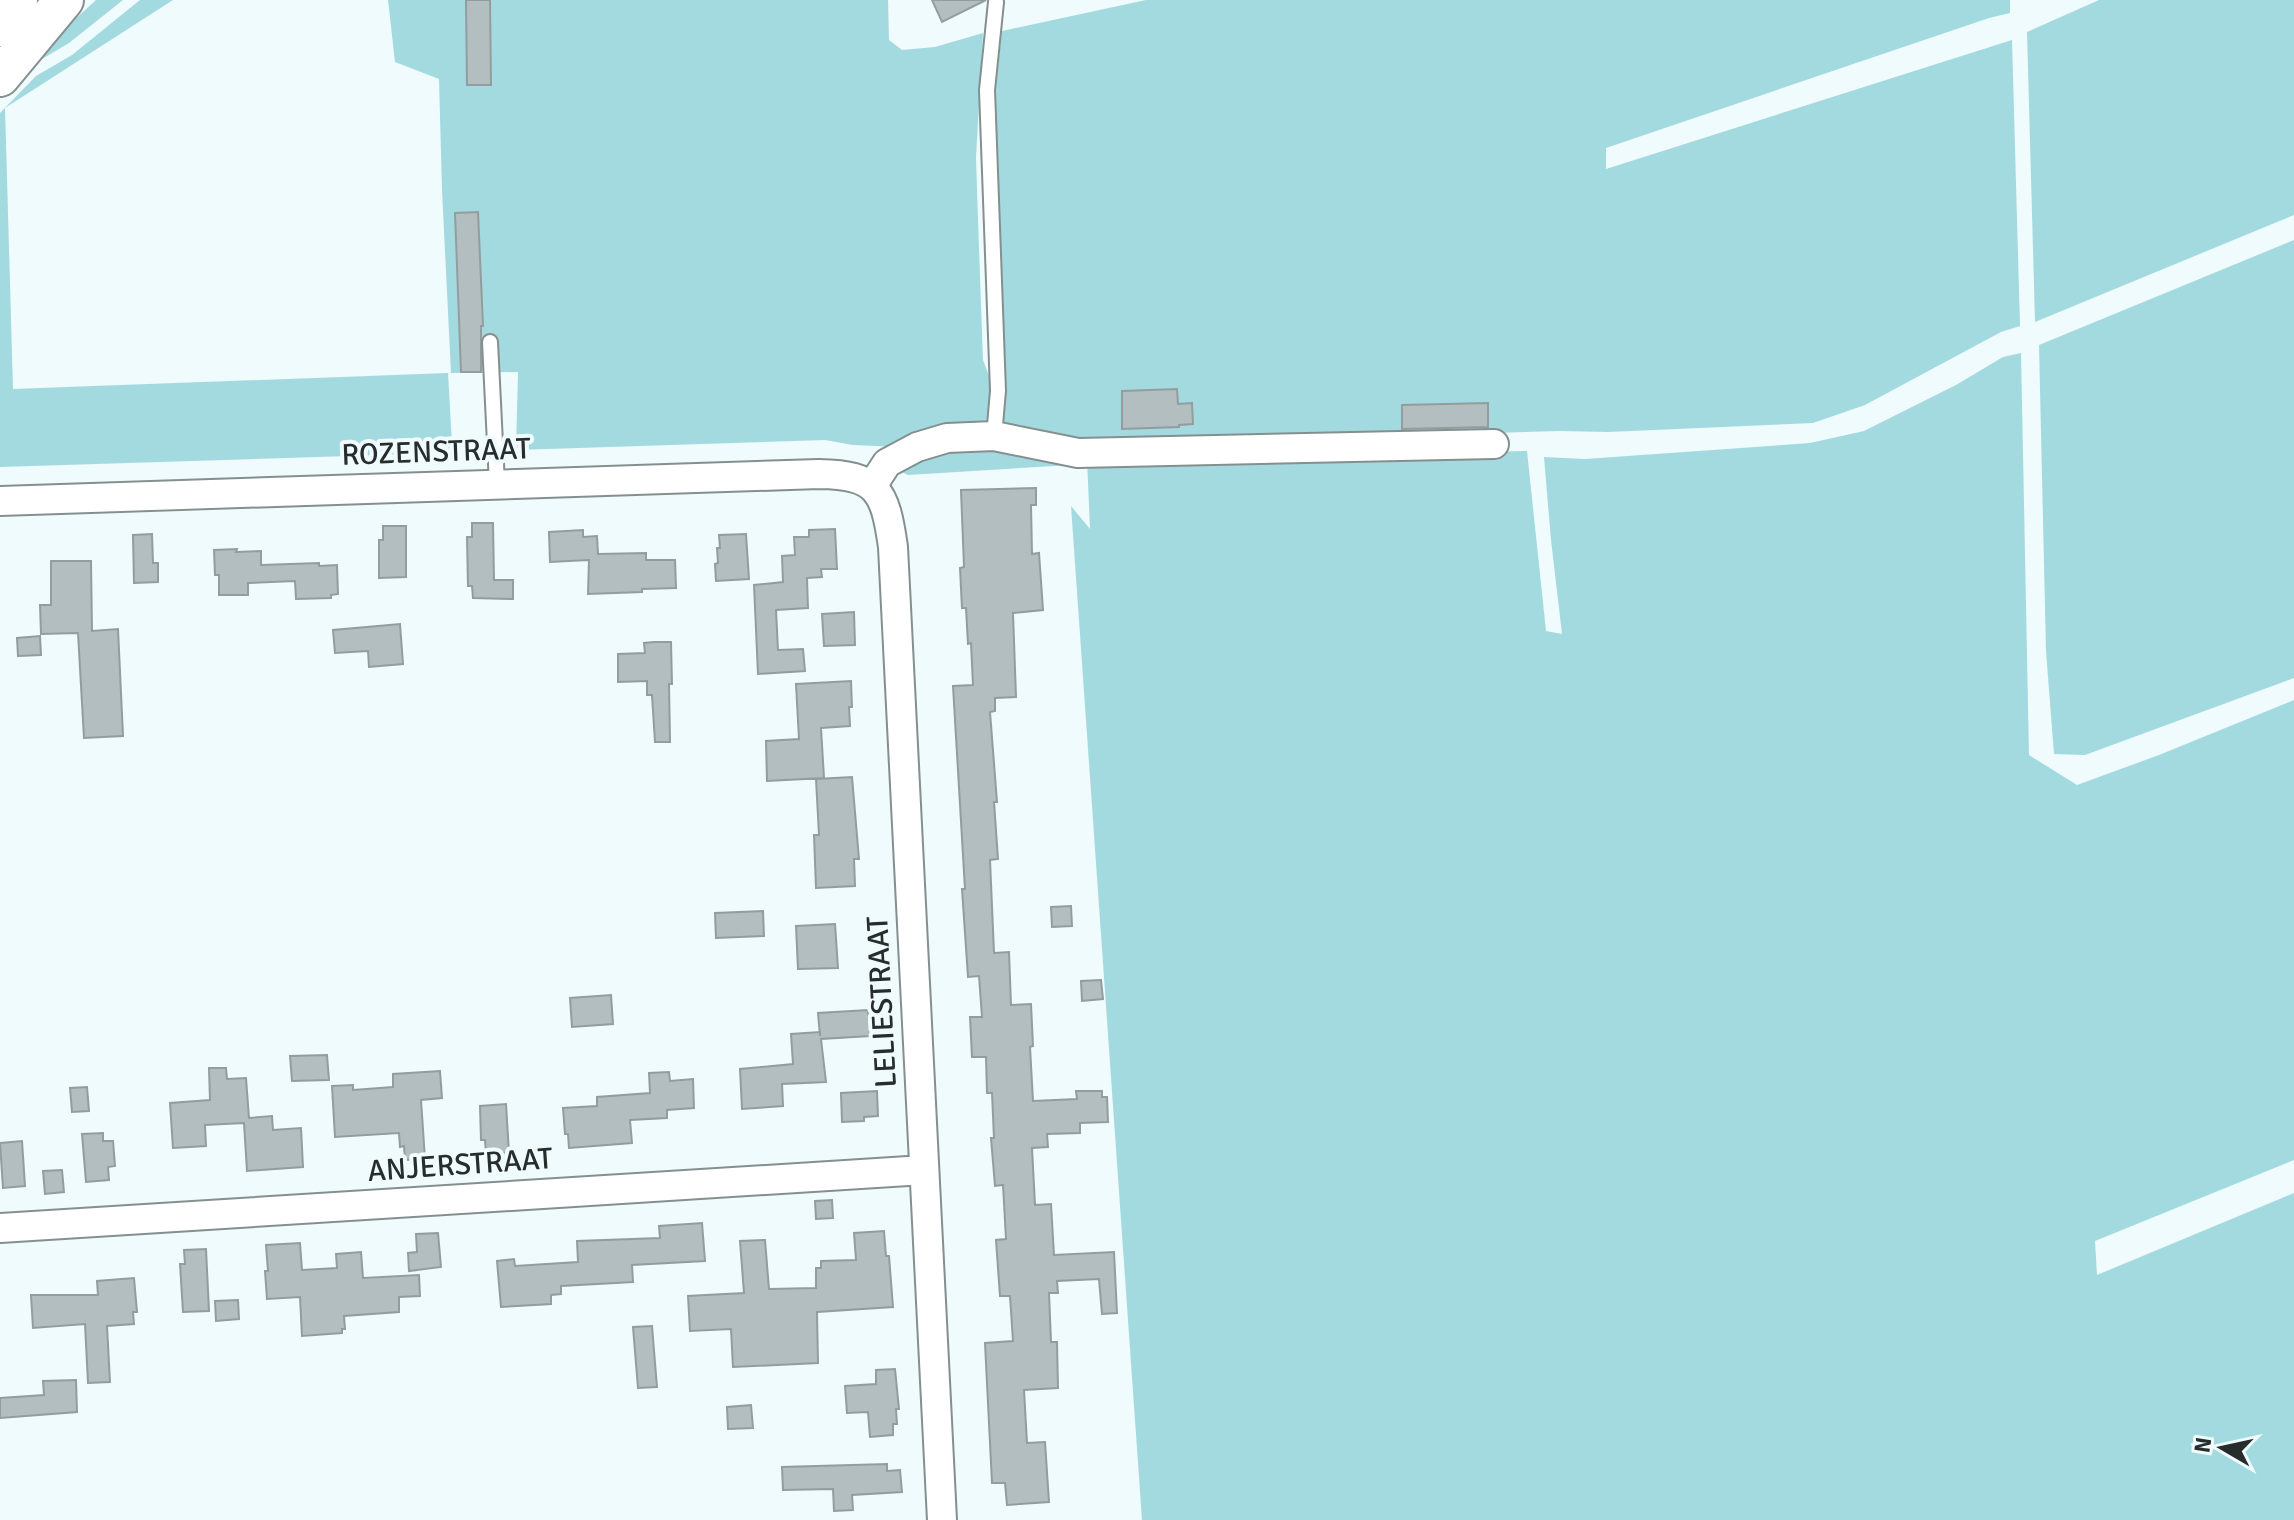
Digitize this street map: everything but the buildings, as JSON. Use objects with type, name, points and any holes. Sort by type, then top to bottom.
[{"type":"main road","points":[[0,27],[18,0]]},
{"type":"main road","points":[[0,77],[64,0]]},
{"type":"street","points":[[872,486],[887,463],[917,447],[947,438],[994,436],[1069,453],[1494,444]]},
{"type":"street","name":"ROZENSTRAAT","points":[[0,501],[819,474],[856,477],[872,486]]},
{"type":"street","name":"LELIESTRAAT","points":[[872,486],[886,508],[893,547],[942,1520]]},
{"type":"street","name":"ANJERSTRAAT","points":[[0,1228],[924,1170]]},
{"type":"lane","points":[[994,436],[998,391],[987,90],[996,2]]},
{"type":"lane","points":[[490,342],[497,484]]},
{"type":"shaded area","points":[[96,0],[123,0],[69,43],[42,59],[72,22]]},
{"type":"shaded area","points":[[140,0],[173,0],[5,108],[13,389],[448,373],[452,444],[446,453],[0,467],[0,113],[36,76],[72,55]]},
{"type":"shaded area","points":[[388,0],[888,0],[889,40],[902,50],[935,47],[983,33],[976,158],[983,360],[994,389],[994,411],[977,430],[900,447],[825,440],[516,450],[518,372],[451,373],[439,79],[395,62]]},
{"type":"shaded area","points":[[1146,0],[2010,0],[2010,13],[1606,148],[1606,169],[2012,40],[2020,326],[2001,332],[1865,405],[1813,423],[1608,432],[1075,446],[998,431],[1006,392],[996,344],[989,215],[995,93],[1002,31]]},
{"type":"shaded area","points":[[2099,0],[2294,0],[2294,215],[2035,322],[2027,32]]},
{"type":"shaded area","points":[[2294,240],[2294,678],[2085,755],[2054,754],[2046,651],[2039,345]]},
{"type":"shaded area","points":[[2021,353],[2029,755],[2077,785],[2294,700],[2294,1160],[2095,1241],[2097,1275],[2294,1193],[2294,1520],[1142,1520],[1071,506],[1090,529],[1087,459],[1527,451],[1546,631],[1562,634],[1544,457],[1585,459],[1810,443],[1864,431],[1956,385],[2003,357]]},
{"type":"shaded area","points":[[999,445],[1071,465],[908,475],[900,471],[905,458]]}]
